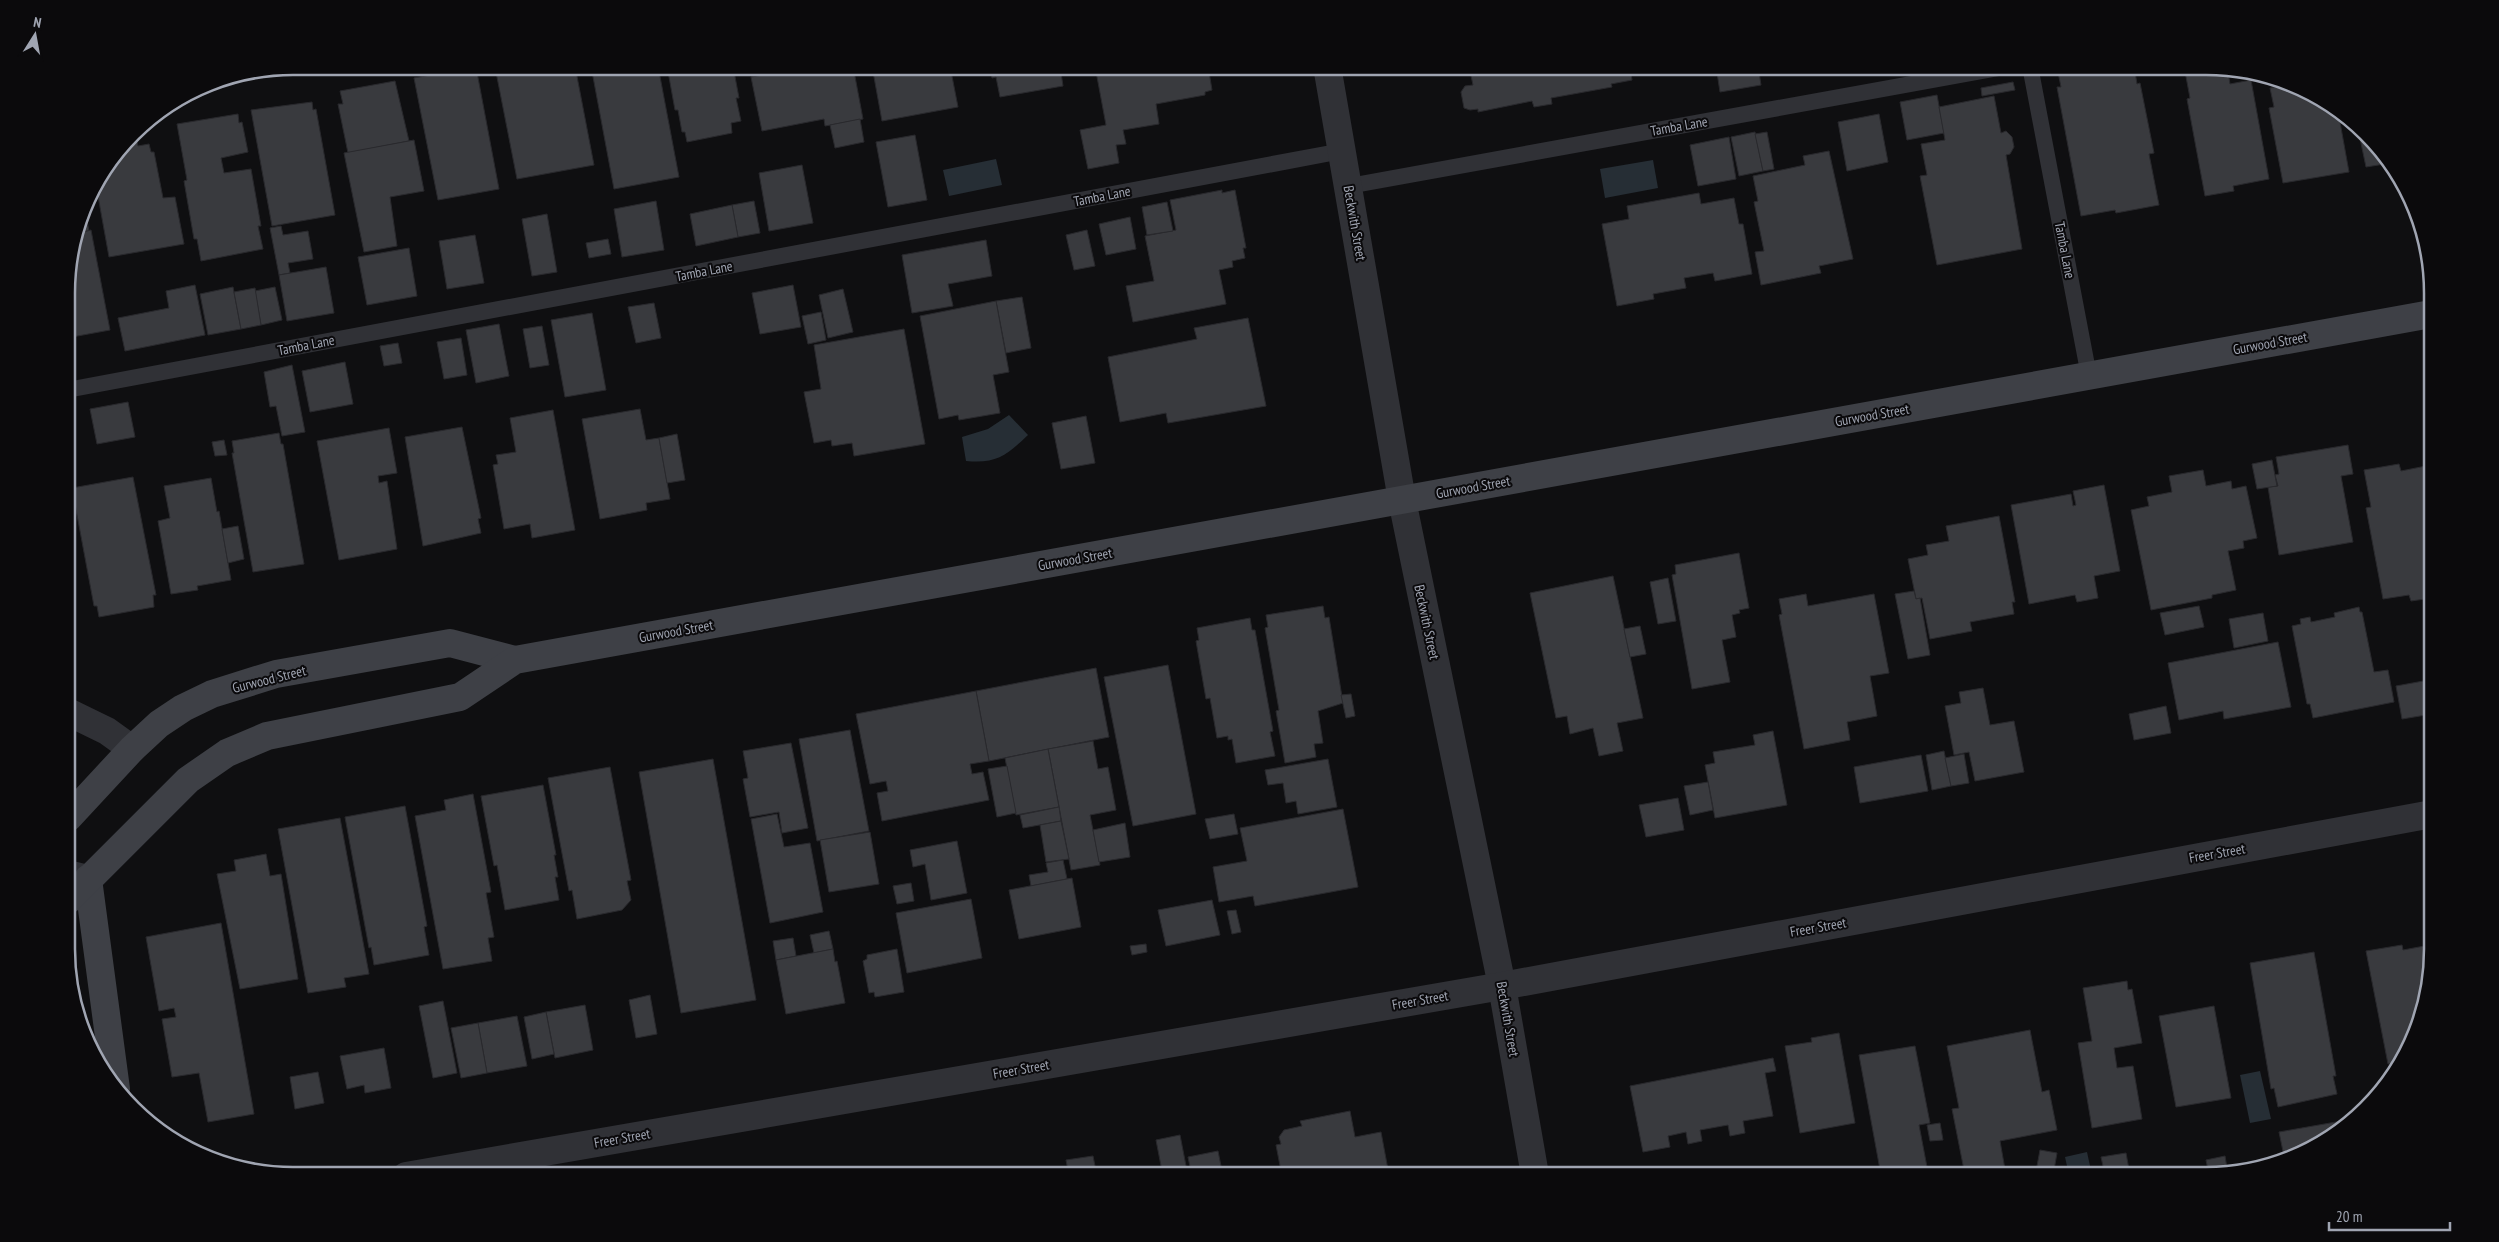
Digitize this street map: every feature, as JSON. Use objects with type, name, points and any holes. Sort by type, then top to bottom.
[{"type":"main road","name":"Gurwood Street","points":[[78,877],[188,780],[227,753],[267,736],[460,697],[515,660],[2424,315]]},
{"type":"main road","name":"Gurwood Street","points":[[75,810],[132,748],[159,724],[183,708],[212,694],[276,674],[450,644],[515,660]]},
{"type":"main road","points":[[78,877],[113,1071]]},
{"type":"street","name":"Beckwith Street","points":[[1329,75],[1402,500],[1502,986],[1533,1167]]},
{"type":"street","points":[[75,715],[107,731],[132,748]]},
{"type":"street","name":"Freer Street","points":[[458,1167],[1502,986],[2424,815]]},
{"type":"lane","name":"Tamba Lane","points":[[1349,186],[1960,75]]},
{"type":"lane","name":"Tamba Lane","points":[[2032,75],[2089,376]]},
{"type":"lane","name":"Tamba Lane","points":[[75,389],[1342,151]]},
{"type":"shaded area","points":[[996,159],[1002,185],[949,196],[943,170]]},
{"type":"shaded area","points":[[1653,160],[1658,188],[1605,198],[1600,169]]},
{"type":"shaded area","points":[[1009,415],[1028,435],[1001,457],[986,461],[966,461],[962,437],[988,429]]},
{"type":"shaded area","points":[[2260,1071],[2271,1119],[2250,1123],[2240,1075]]},
{"type":"shaded area","points":[[2087,1152],[2090,1167],[2067,1167],[2065,1157]]},
{"type":"building","points":[[431,75],[478,75],[499,189],[438,200],[414,78]]},
{"type":"building","points":[[497,75],[577,75],[594,165],[517,179]]},
{"type":"building","points":[[593,75],[660,75],[679,177],[614,189]]},
{"type":"building","points":[[669,75],[735,75],[739,98],[736,98],[741,121],[731,123],[732,133],[687,142],[685,132],[682,132],[678,110],[675,110]]},
{"type":"building","points":[[763,75],[855,75],[863,119],[825,126],[824,119],[762,131],[751,77]]},
{"type":"building","points":[[874,75],[952,75],[958,107],[882,121]]},
{"type":"building","points":[[992,75],[1061,75],[1063,86],[1000,97],[996,77],[992,78]]},
{"type":"building","points":[[1097,75],[1210,75],[1212,90],[1205,92],[1205,95],[1156,104],[1159,124],[1123,130],[1126,144],[1116,145],[1119,163],[1088,169],[1080,130],[1106,125]]},
{"type":"building","points":[[1471,75],[1631,75],[1632,80],[1611,84],[1612,87],[1551,98],[1552,104],[1534,107],[1532,101],[1478,112],[1478,109],[1470,110],[1464,108],[1461,92],[1465,86],[1473,85]]},
{"type":"building","points":[[1717,75],[1759,75],[1761,85],[1720,92]]},
{"type":"building","points":[[2059,75],[2136,75],[2137,84],[2140,83],[2154,153],[2149,154],[2159,205],[2116,213],[2115,210],[2081,216],[2057,87],[2061,87]]},
{"type":"building","points":[[2186,75],[2229,76],[2230,84],[2251,80],[2269,179],[2233,186],[2234,191],[2205,196],[2187,99],[2190,98]]},
{"type":"building","points":[[395,81],[409,141],[348,153],[338,104],[343,104],[340,91]]},
{"type":"building","points":[[2013,82],[2015,90],[1982,96],[1981,88]]},
{"type":"building","points":[[2276,87],[2315,104],[2340,121],[2349,172],[2283,183],[2269,108],[2274,107],[2270,88]]},
{"type":"building","points":[[1937,95],[1944,133],[1907,140],[1900,102]]},
{"type":"building","points":[[1994,96],[2001,133],[2006,131],[2012,137],[2014,147],[2010,154],[2006,155],[2022,249],[1937,265],[1920,176],[1927,175],[1921,144],[1945,140],[1939,107]]},
{"type":"building","points":[[312,102],[313,110],[316,109],[335,215],[272,226],[251,110]]},
{"type":"building","points":[[238,114],[239,123],[242,122],[248,152],[221,158],[224,173],[251,169],[261,226],[258,226],[263,249],[201,261],[197,239],[194,239],[184,181],[187,180],[177,124]]},
{"type":"building","points":[[1879,114],[1888,162],[1847,171],[1838,122]]},
{"type":"building","points":[[860,119],[864,142],[835,148],[830,125]]},
{"type":"building","points":[[1755,132],[1763,171],[1739,176],[1731,137]]},
{"type":"building","points":[[1767,132],[1774,169],[1763,171],[1755,134]]},
{"type":"building","points":[[915,135],[927,200],[888,207],[876,142]]},
{"type":"building","points":[[1729,137],[1736,179],[1698,186],[1690,145]]},
{"type":"building","points":[[2360,139],[2382,164],[2366,167]]},
{"type":"building","points":[[414,140],[424,191],[390,197],[397,246],[364,252],[344,153]]},
{"type":"building","points":[[136,142],[138,146],[149,144],[151,152],[154,152],[163,198],[175,197],[184,244],[109,257],[98,197],[120,160]]},
{"type":"building","points":[[1829,151],[1853,259],[1819,266],[1821,273],[1761,285],[1755,252],[1764,251],[1754,202],[1758,201],[1753,176],[1805,165],[1803,156]]},
{"type":"building","points":[[802,165],[813,223],[769,231],[759,173]]},
{"type":"building","points":[[1222,190],[1222,193],[1235,190],[1246,248],[1243,248],[1245,258],[1232,261],[1233,267],[1219,270],[1226,304],[1133,322],[1126,286],[1154,281],[1145,236],[1176,230],[1170,200]]},
{"type":"building","points":[[1699,193],[1701,204],[1734,198],[1739,224],[1743,224],[1752,274],[1715,281],[1713,273],[1684,278],[1686,288],[1653,294],[1654,299],[1617,306],[1602,224],[1629,219],[1627,206]]},
{"type":"building","points":[[656,201],[664,250],[622,257],[614,209]]},
{"type":"building","points":[[754,201],[760,233],[738,237],[732,205]]},
{"type":"building","points":[[1167,202],[1173,231],[1147,235],[1142,207]]},
{"type":"building","points":[[732,205],[738,237],[696,246],[690,214]]},
{"type":"building","points":[[547,214],[557,272],[532,276],[522,219]]},
{"type":"building","points":[[1130,217],[1136,249],[1106,255],[1099,224]]},
{"type":"building","points":[[87,222],[89,231],[84,232]]},
{"type":"building","points":[[281,226],[283,235],[308,231],[313,259],[288,263],[290,273],[279,275],[270,228]]},
{"type":"building","points":[[91,230],[110,330],[75,336],[75,279],[84,232]]},
{"type":"building","points":[[1087,230],[1095,266],[1074,270],[1066,235]]},
{"type":"building","points":[[475,235],[484,283],[447,289],[439,241]]},
{"type":"building","points":[[608,239],[611,254],[589,258],[586,243]]},
{"type":"building","points":[[986,240],[992,276],[948,284],[953,306],[912,313],[902,255]]},
{"type":"building","points":[[409,248],[417,296],[367,305],[358,257]]},
{"type":"building","points":[[326,267],[334,313],[287,321],[279,275]]},
{"type":"building","points":[[195,285],[205,335],[125,351],[118,318],[169,308],[166,291]]},
{"type":"building","points":[[793,285],[801,327],[760,334],[752,293]]},
{"type":"building","points":[[233,287],[241,329],[208,335],[200,294]]},
{"type":"building","points":[[275,287],[282,320],[261,325],[255,291]]},
{"type":"building","points":[[255,288],[261,325],[241,329],[234,292]]},
{"type":"building","points":[[843,289],[853,332],[828,338],[819,295]]},
{"type":"building","points":[[1022,297],[1031,348],[1006,353],[996,301]]},
{"type":"building","points":[[996,301],[1009,372],[993,375],[1000,413],[959,420],[958,415],[939,419],[920,316]]},
{"type":"building","points":[[654,303],[661,338],[636,343],[628,307]]},
{"type":"building","points":[[821,312],[826,340],[808,344],[802,316]]},
{"type":"building","points":[[592,313],[606,390],[565,397],[551,320]]},
{"type":"building","points":[[1248,318],[1266,406],[1168,423],[1166,413],[1120,422],[1108,357],[1197,339],[1194,328]]},
{"type":"building","points":[[499,324],[509,376],[476,383],[466,330]]},
{"type":"building","points":[[542,326],[549,365],[530,368],[523,329]]},
{"type":"building","points":[[904,329],[925,444],[854,456],[852,443],[832,446],[831,440],[814,443],[804,392],[821,389],[814,345]]},
{"type":"building","points":[[461,338],[467,375],[444,379],[437,342]]},
{"type":"building","points":[[398,343],[402,363],[384,366],[380,346]]},
{"type":"building","points":[[345,362],[353,404],[310,412],[302,371]]},
{"type":"building","points":[[292,365],[305,432],[282,436],[276,406],[270,407],[264,372]]},
{"type":"building","points":[[128,402],[135,437],[97,444],[90,409]]},
{"type":"building","points":[[640,409],[646,440],[659,438],[670,499],[646,503],[647,510],[600,519],[582,419]]},
{"type":"building","points":[[553,410],[575,530],[532,538],[530,524],[504,529],[493,465],[498,464],[496,455],[516,452],[510,418]]},
{"type":"building","points":[[1086,416],[1095,463],[1061,469],[1052,423]]},
{"type":"building","points":[[462,427],[481,518],[478,519],[481,533],[423,546],[405,437]]},
{"type":"building","points":[[389,428],[397,473],[378,476],[379,483],[387,481],[397,549],[339,560],[317,441]]},
{"type":"building","points":[[279,433],[281,444],[283,444],[304,564],[253,572],[232,453],[234,453],[232,441]]},
{"type":"building","points":[[677,434],[685,480],[667,483],[659,438]]},
{"type":"building","points":[[224,440],[227,455],[215,456],[212,442]]},
{"type":"building","points":[[2348,445],[2353,474],[2341,476],[2353,542],[2279,555],[2268,487],[2278,486],[2275,475],[2279,474],[2276,457]]},
{"type":"building","points":[[2272,460],[2277,486],[2257,489],[2252,464]]},
{"type":"building","points":[[2399,464],[2401,471],[2424,466],[2424,599],[2411,601],[2409,595],[2383,599],[2366,508],[2371,507],[2364,470]]},
{"type":"building","points":[[2203,470],[2206,486],[2231,481],[2232,489],[2246,486],[2257,538],[2243,541],[2244,548],[2228,551],[2236,590],[2212,595],[2212,598],[2151,610],[2131,510],[2149,506],[2147,497],[2172,492],[2169,476]]},
{"type":"building","points":[[133,477],[156,595],[153,595],[154,607],[99,617],[97,606],[94,606],[75,504],[75,487]]},
{"type":"building","points":[[211,478],[217,512],[219,511],[231,580],[197,586],[198,590],[171,594],[158,521],[170,518],[164,486]]},
{"type":"building","points":[[2104,485],[2120,571],[2094,576],[2098,598],[2077,602],[2075,595],[2029,604],[2011,505],[2071,494],[2073,506],[2076,505],[2073,491]]},
{"type":"building","points":[[1999,516],[2015,602],[2012,602],[2014,614],[1970,622],[1972,631],[1930,639],[1922,598],[1916,599],[1908,559],[1928,555],[1926,545],[1949,541],[1946,526]]},
{"type":"building","points":[[238,526],[244,559],[228,563],[222,529]]},
{"type":"building","points":[[1739,553],[1749,608],[1739,610],[1740,613],[1732,615],[1736,637],[1722,640],[1730,682],[1692,689],[1672,575],[1676,574],[1675,565]]},
{"type":"building","points":[[1613,576],[1643,718],[1617,723],[1623,751],[1599,756],[1593,728],[1570,734],[1567,716],[1556,718],[1530,593]]},
{"type":"building","points":[[1668,578],[1676,621],[1658,624],[1650,582]]},
{"type":"building","points":[[1914,591],[1916,599],[1920,598],[1930,655],[1908,659],[1895,594]]},
{"type":"building","points":[[1806,594],[1808,606],[1874,594],[1889,673],[1870,676],[1877,716],[1847,722],[1850,740],[1804,749],[1779,615],[1782,614],[1779,599]]},
{"type":"building","points":[[1323,606],[1325,618],[1329,617],[1343,703],[1318,711],[1323,743],[1314,744],[1316,757],[1285,763],[1276,711],[1279,710],[1265,628],[1268,627],[1266,615]]},
{"type":"building","points":[[2199,606],[2204,627],[2165,635],[2160,613]]},
{"type":"building","points":[[2359,607],[2360,612],[2362,612],[2374,672],[2388,670],[2394,702],[2313,718],[2310,704],[2307,704],[2292,626],[2301,624],[2300,619],[2310,617],[2311,622],[2335,617],[2334,613]]},
{"type":"building","points":[[2263,613],[2268,641],[2234,648],[2229,619]]},
{"type":"building","points":[[1250,618],[1252,630],[1255,630],[1273,731],[1270,732],[1275,756],[1236,763],[1232,739],[1228,740],[1228,736],[1217,738],[1210,698],[1206,699],[1196,641],[1199,640],[1197,628]]},
{"type":"building","points":[[1640,626],[1646,654],[1630,657],[1624,629]]},
{"type":"building","points":[[2278,642],[2291,707],[2224,719],[2223,711],[2179,720],[2168,663]]},
{"type":"building","points":[[1168,665],[1196,814],[1133,826],[1104,677]]},
{"type":"building","points":[[1096,668],[1109,737],[989,761],[976,691]]},
{"type":"building","points":[[2424,681],[2424,715],[2402,719],[2396,686]]},
{"type":"building","points":[[1983,688],[1990,725],[2014,721],[2024,772],[1975,781],[1969,752],[1954,755],[1945,706],[1961,703],[1959,692]]},
{"type":"building","points":[[976,691],[989,761],[970,764],[972,774],[983,772],[989,800],[882,821],[877,793],[888,791],[886,781],[870,784],[856,714]]},
{"type":"building","points":[[1351,694],[1355,716],[1346,718],[1341,695]]},
{"type":"building","points":[[2166,706],[2171,733],[2134,740],[2129,714]]},
{"type":"building","points":[[850,730],[869,831],[817,841],[799,739]]},
{"type":"building","points":[[1773,731],[1787,805],[1715,818],[1705,765],[1715,763],[1713,752],[1755,745],[1753,735]]},
{"type":"building","points":[[1093,741],[1098,769],[1108,767],[1116,810],[1090,815],[1100,865],[1071,870],[1048,749]]},
{"type":"building","points":[[791,743],[808,828],[782,833],[779,812],[750,817],[743,779],[748,778],[743,751]]},
{"type":"building","points":[[1048,749],[1059,807],[1016,815],[1005,758]]},
{"type":"building","points":[[1944,751],[1951,786],[1932,790],[1926,755]]},
{"type":"building","points":[[1964,754],[1969,783],[1951,786],[1945,758]]},
{"type":"building","points":[[1921,755],[1928,791],[1860,803],[1854,767]]},
{"type":"building","points":[[713,759],[756,1000],[681,1013],[639,772]]},
{"type":"building","points":[[1328,759],[1337,807],[1298,814],[1296,801],[1286,803],[1283,783],[1268,785],[1265,770]]},
{"type":"building","points":[[1007,766],[1016,813],[997,817],[988,769]]},
{"type":"building","points":[[610,767],[631,880],[627,881],[631,900],[622,910],[577,919],[572,890],[569,891],[548,778]]},
{"type":"building","points":[[1708,782],[1713,810],[1690,815],[1684,786]]},
{"type":"building","points":[[543,785],[556,855],[554,855],[558,877],[555,877],[559,900],[505,910],[497,865],[494,866],[481,796]]},
{"type":"building","points":[[473,794],[491,892],[486,893],[494,937],[488,938],[492,961],[443,969],[415,816],[446,810],[444,800]]},
{"type":"building","points":[[1678,798],[1684,830],[1646,837],[1639,805]]},
{"type":"building","points":[[405,806],[427,926],[424,927],[429,955],[374,965],[371,947],[369,948],[345,817]]},
{"type":"building","points":[[1059,807],[1061,821],[1023,828],[1020,815]]},
{"type":"building","points":[[1343,809],[1358,887],[1255,906],[1253,896],[1219,902],[1213,867],[1247,861],[1240,828]]},
{"type":"building","points":[[777,814],[784,847],[810,843],[823,912],[770,923],[751,819]]},
{"type":"building","points":[[1234,814],[1238,834],[1210,839],[1205,819]]},
{"type":"building","points":[[340,818],[369,974],[344,978],[346,987],[308,993],[278,829]]},
{"type":"building","points":[[1061,821],[1069,859],[1046,862],[1040,825]]},
{"type":"building","points":[[1125,823],[1130,857],[1099,862],[1093,830]]},
{"type":"building","points":[[870,832],[879,884],[829,892],[820,840]]},
{"type":"building","points":[[957,841],[967,893],[931,900],[925,864],[913,867],[910,850]]},
{"type":"building","points":[[266,854],[270,876],[281,874],[298,979],[240,989],[217,874],[236,871],[234,860]]},
{"type":"building","points":[[1063,860],[1067,879],[1031,886],[1029,875],[1048,872],[1046,863]]},
{"type":"building","points":[[1072,878],[1081,927],[1019,939],[1009,890]]},
{"type":"building","points":[[911,883],[914,901],[897,904],[893,886]]},
{"type":"building","points":[[971,899],[982,958],[907,973],[896,913]]},
{"type":"building","points":[[1212,900],[1220,935],[1166,946],[1158,910]]},
{"type":"building","points":[[1236,910],[1241,932],[1232,934],[1227,911]]},
{"type":"building","points":[[221,923],[254,1114],[208,1122],[199,1073],[172,1077],[162,1019],[176,1017],[174,1008],[159,1011],[146,937]]},
{"type":"building","points":[[829,931],[833,949],[814,953],[810,935]]},
{"type":"building","points":[[793,938],[796,956],[776,960],[773,941]]},
{"type":"building","points":[[1146,944],[1147,952],[1132,955],[1130,946]]},
{"type":"building","points":[[2402,945],[2403,950],[2424,946],[2424,963],[2417,1005],[2407,1032],[2391,1063],[2388,1064],[2366,951]]},
{"type":"building","points":[[833,949],[845,1003],[786,1014],[776,960]]},
{"type":"building","points":[[897,949],[904,992],[875,997],[874,992],[869,993],[863,961],[867,959],[867,955]]},
{"type":"building","points":[[2314,952],[2336,1076],[2333,1076],[2337,1094],[2278,1107],[2274,1088],[2271,1089],[2250,963]]},
{"type":"building","points":[[2127,981],[2128,990],[2132,989],[2142,1043],[2114,1048],[2117,1068],[2133,1066],[2142,1119],[2092,1128],[2078,1043],[2092,1041],[2083,988]]},
{"type":"building","points":[[650,995],[657,1034],[636,1038],[629,1000]]},
{"type":"building","points":[[443,1001],[457,1073],[433,1078],[419,1006]]},
{"type":"building","points":[[585,1005],[593,1050],[555,1058],[546,1012]]},
{"type":"building","points":[[2214,1006],[2231,1098],[2176,1107],[2159,1016]]},
{"type":"building","points":[[546,1012],[554,1054],[532,1059],[524,1017]]},
{"type":"building","points":[[517,1016],[527,1066],[487,1073],[478,1023]]},
{"type":"building","points":[[478,1023],[487,1073],[461,1078],[451,1028]]},
{"type":"building","points":[[2030,1030],[2042,1092],[2049,1090],[2057,1130],[2000,1141],[2005,1167],[1963,1167],[1952,1109],[1959,1108],[1947,1046]]},
{"type":"building","points":[[1839,1033],[1855,1123],[1800,1133],[1785,1046],[1812,1042],[1811,1038]]},
{"type":"building","points":[[1915,1046],[1930,1123],[1919,1125],[1927,1167],[1880,1167],[1859,1055]]},
{"type":"building","points":[[384,1048],[391,1088],[365,1093],[364,1085],[347,1089],[340,1056]]},
{"type":"building","points":[[1773,1058],[1776,1071],[1765,1073],[1773,1116],[1743,1121],[1745,1133],[1730,1136],[1728,1125],[1700,1130],[1702,1141],[1688,1144],[1686,1132],[1668,1136],[1670,1147],[1643,1152],[1630,1086]]},
{"type":"building","points":[[318,1072],[324,1103],[295,1109],[290,1077]]},
{"type":"building","points":[[1350,1111],[1355,1137],[1381,1132],[1388,1167],[1280,1167],[1276,1145],[1281,1144],[1279,1137],[1284,1130],[1302,1126],[1300,1121]]},
{"type":"building","points":[[2340,1121],[2315,1138],[2283,1152],[2279,1132]]},
{"type":"building","points":[[1940,1123],[1943,1140],[1930,1141],[1927,1125]]},
{"type":"building","points":[[1180,1135],[1186,1167],[1161,1167],[1156,1140]]},
{"type":"building","points":[[2040,1150],[2057,1153],[2055,1167],[2037,1166]]},
{"type":"building","points":[[1218,1151],[1221,1167],[1190,1167],[1188,1157]]},
{"type":"building","points":[[2126,1153],[2129,1167],[2103,1167],[2101,1157]]},
{"type":"building","points":[[1093,1156],[1095,1167],[1067,1167],[1066,1160]]},
{"type":"building","points":[[2225,1156],[2227,1166],[2207,1167],[2206,1160]]}]
